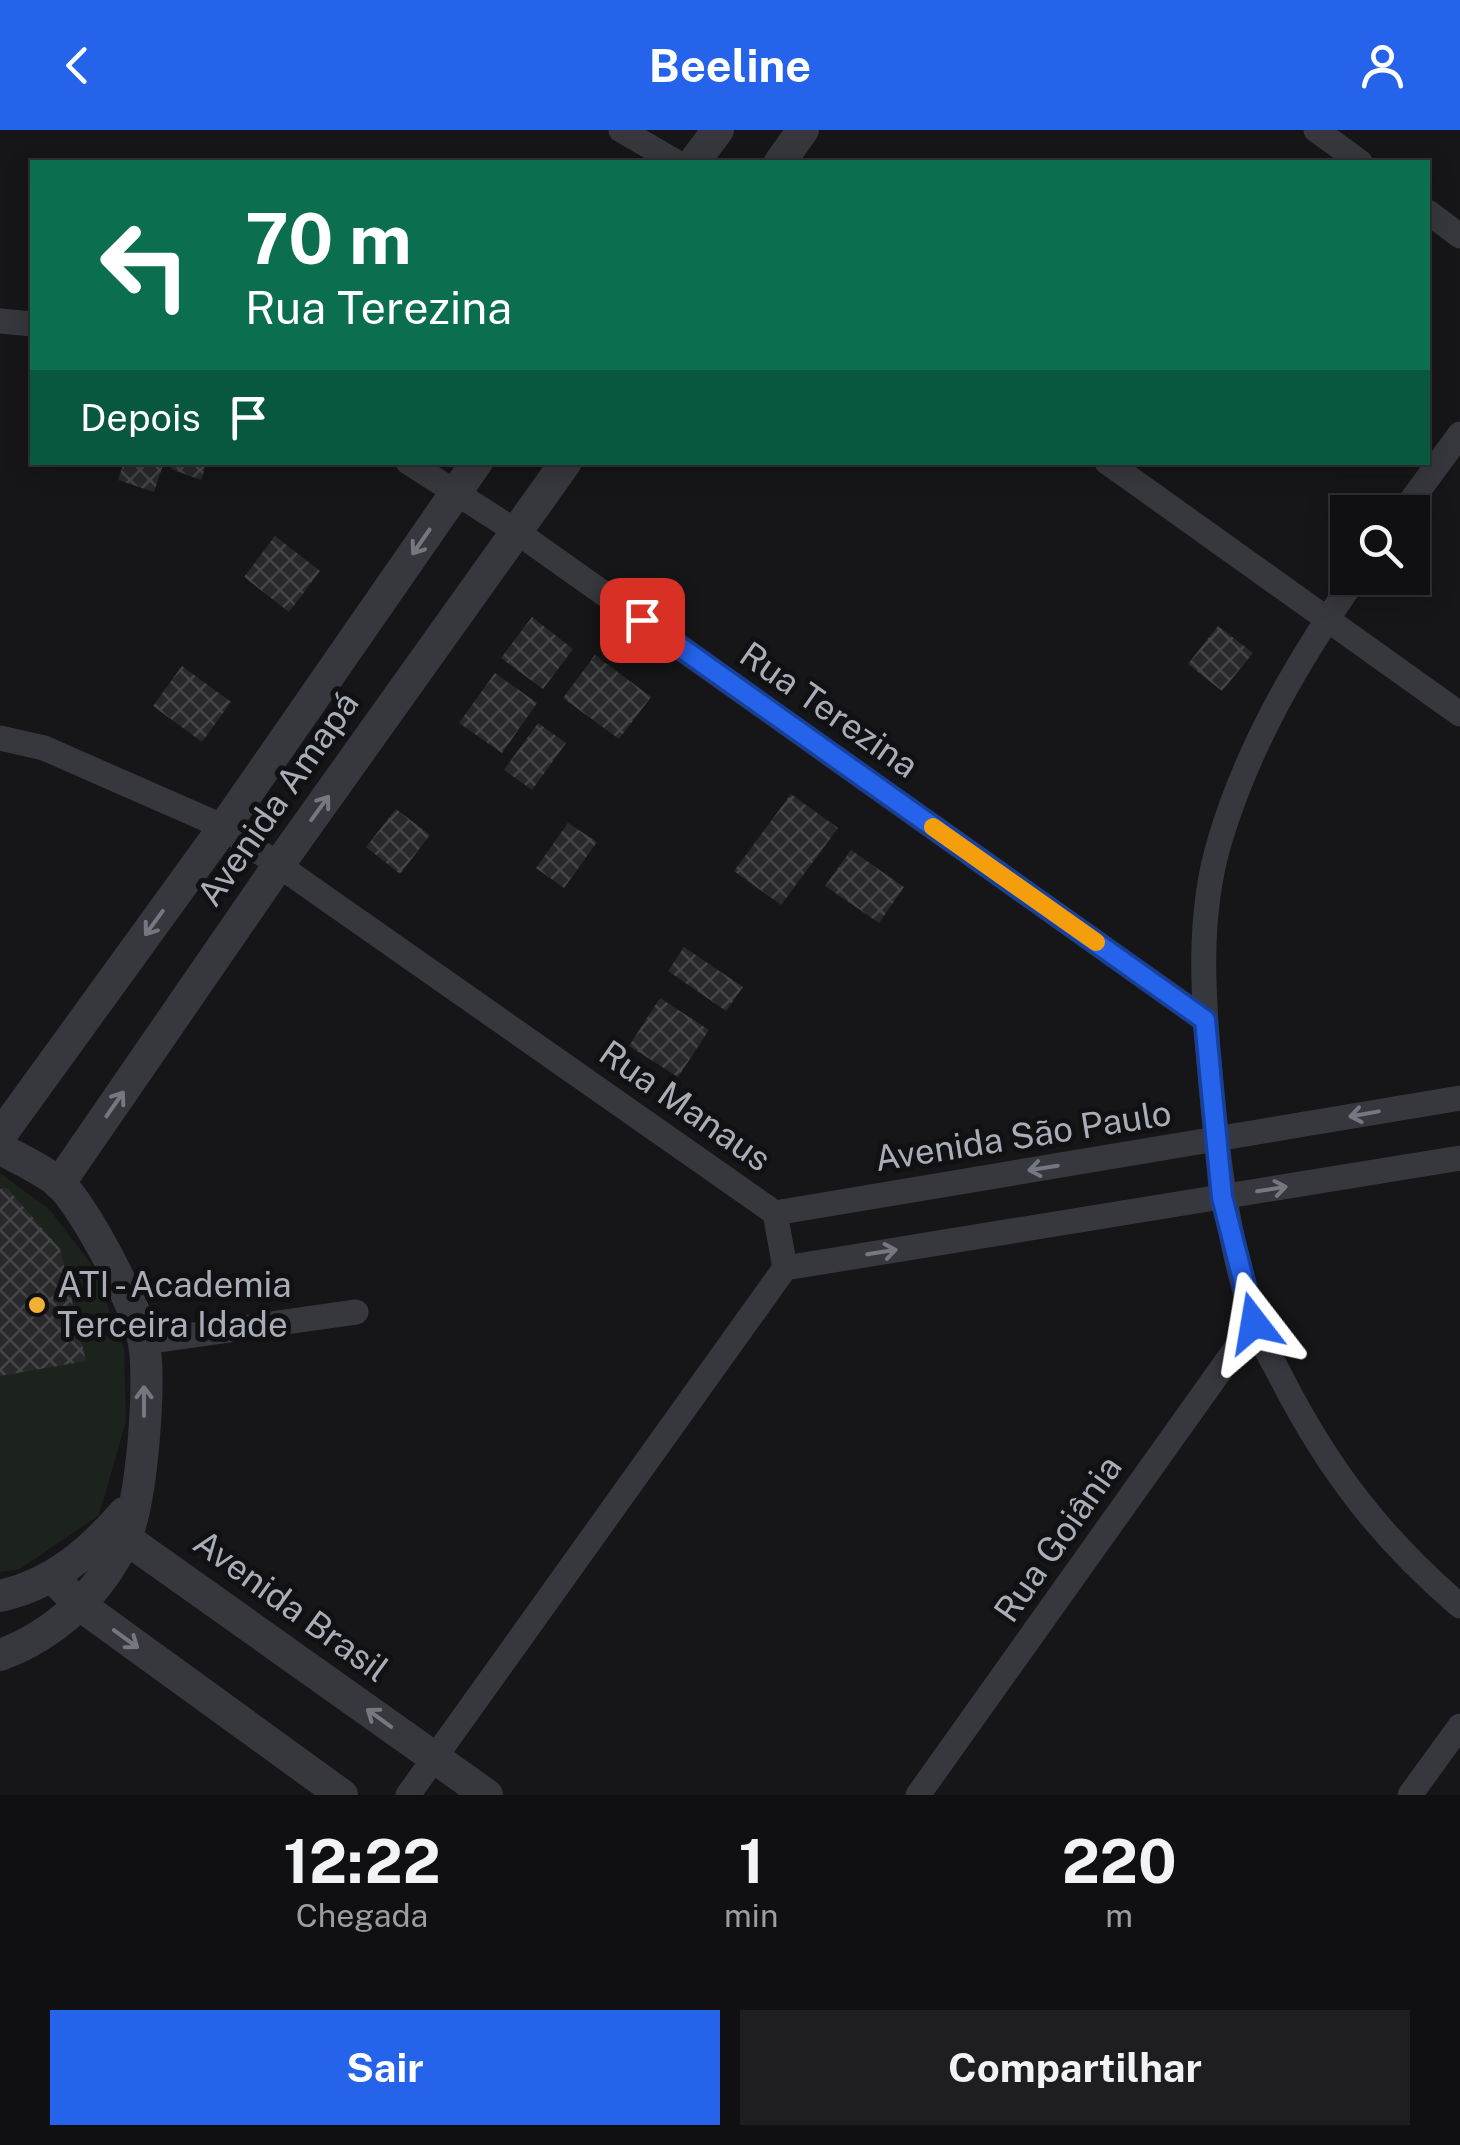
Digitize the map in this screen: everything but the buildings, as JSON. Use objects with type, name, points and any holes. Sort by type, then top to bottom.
[{"type":"street","points":[[622,130],[673,160]]},
{"type":"street","points":[[696,160],[718,130]]},
{"type":"street","points":[[781,160],[803,130]]},
{"type":"street","points":[[1316,130],[1357,160]]},
{"type":"street","points":[[1430,214],[1460,236]]},
{"type":"street","points":[[0,321],[30,324]]},
{"type":"street","points":[[1415,495],[1460,434]]},
{"type":"street","name":"Rua Terezina","points":[[413,465],[517,532],[1205,1020]]},
{"type":"street","name":"Avenida Amapá","points":[[0,1136],[224,827],[475,465]]},
{"type":"street","name":"Avenida Amapá","points":[[59,1184],[280,863],[564,465]]},
{"type":"street","points":[[1110,465],[1460,714]]},
{"type":"street","points":[[1343,595],[1295,665],[1254,749],[1220,842],[1203,934],[1205,1020],[1222,1197],[1254,1323],[1334,1472],[1372,1521],[1460,1606]]},
{"type":"street","name":"Rua Manaus","points":[[0,738],[44,748],[224,827],[280,863],[775,1213],[786,1268]]},
{"type":"street","name":"Avenida São Paulo","points":[[775,1213],[1460,1098]]},
{"type":"street","points":[[0,1148],[59,1184],[102,1246],[144,1342],[136,1498],[80,1606],[48,1630],[0,1655]]},
{"type":"street","points":[[408,1795],[786,1268],[1460,1158]]},
{"type":"street","points":[[144,1342],[356,1312]]},
{"type":"street","name":"Rua Goiânia","points":[[918,1795],[1254,1323]]},
{"type":"street","points":[[0,1596],[52,1577],[119,1532]]},
{"type":"street","name":"Avenida Brasil","points":[[119,1532],[488,1795]]},
{"type":"street","points":[[52,1577],[80,1606],[342,1795]]},
{"type":"street","points":[[1410,1795],[1460,1726]]},
{"type":"shaded area","points":[[0,1173],[50,1210],[91,1264],[124,1348],[126,1421],[99,1515],[20,1569],[0,1572]]},
{"type":"slow traffic","points":[[933,827],[1096,942]]},
{"type":"place","name":"ATI - Academia Terceira Idade","points":[[37,1305]]},
{"type":"route","points":[[642,620],[1205,1020],[1222,1197],[1254,1323]]}]
